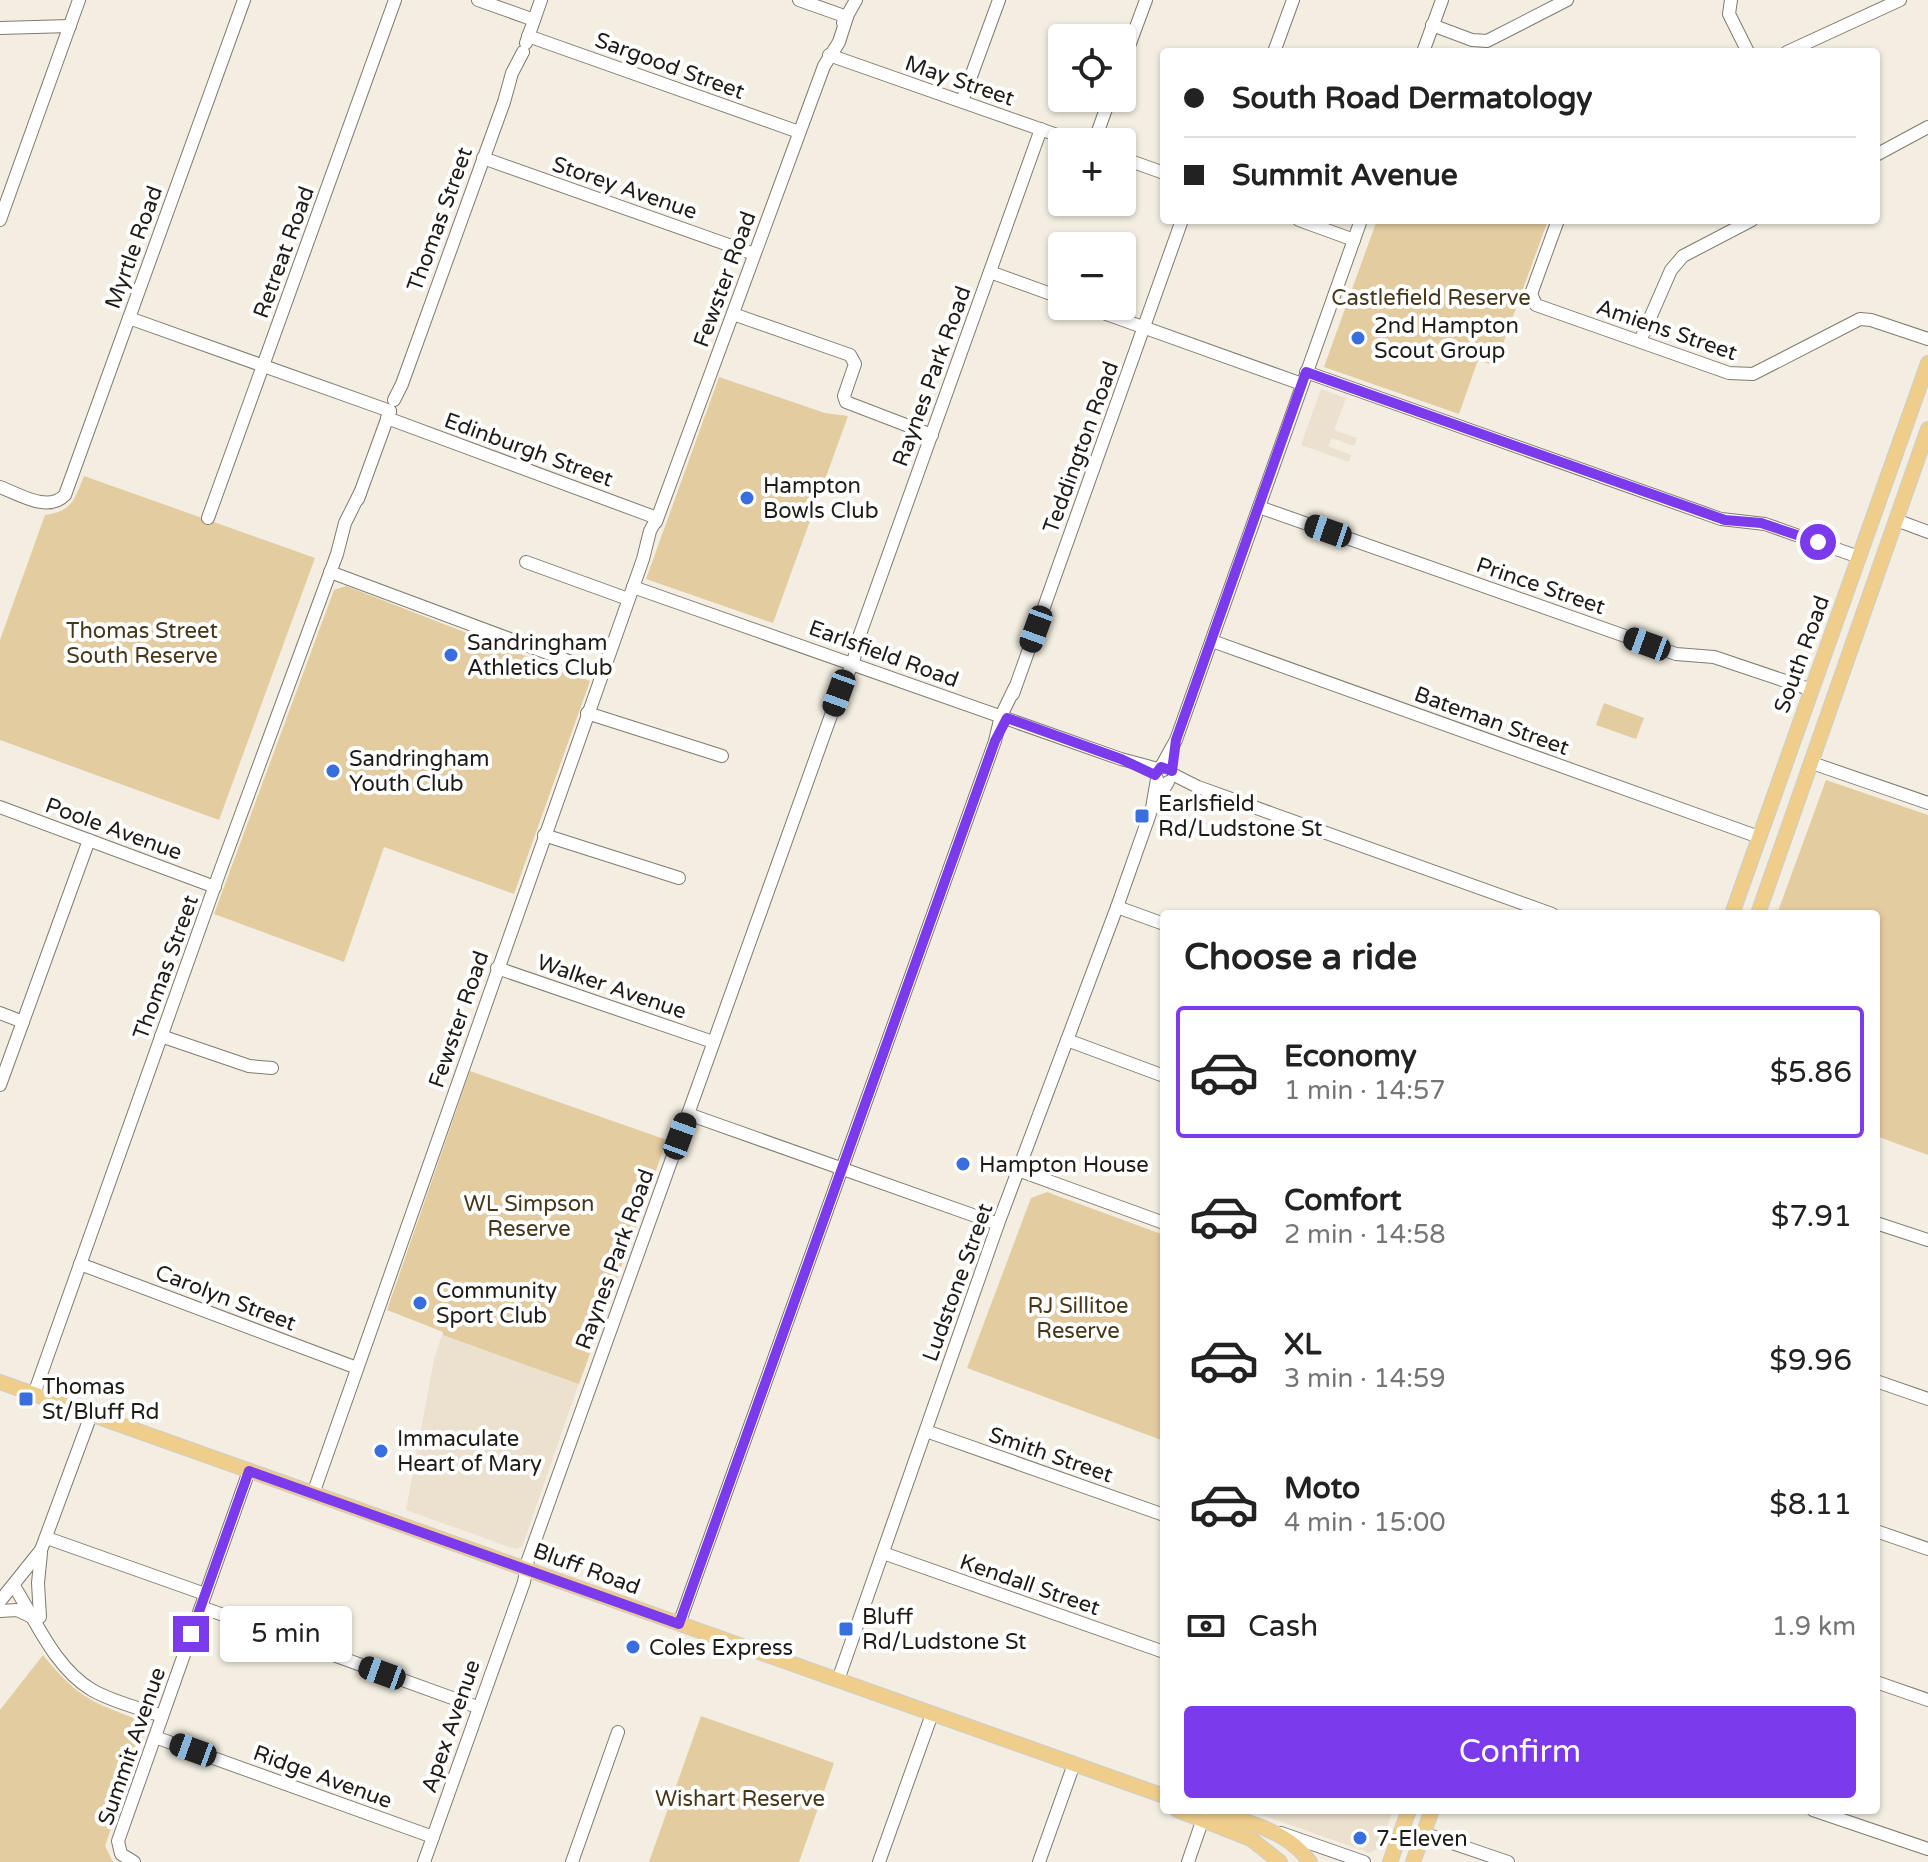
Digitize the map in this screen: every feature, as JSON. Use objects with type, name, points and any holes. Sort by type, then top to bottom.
[{"type":"main road","name":"South Road","points":[[1733,910],[1928,363]]},
{"type":"main road","name":"South Road","points":[[1759,910],[1928,429]]},
{"type":"main road","points":[[1859,557],[1881,565]]},
{"type":"main road","name":"Bluff Road","points":[[0,1382],[1160,1797]]},
{"type":"main road","points":[[1209,1814],[1251,1839],[1280,1862]]},
{"type":"main road","points":[[1211,1814],[1274,1832],[1293,1843],[1310,1862]]},
{"type":"main road","points":[[1388,1860],[1407,1814]]},
{"type":"main road","points":[[1413,1862],[1430,1814]]},
{"type":"street","points":[[0,220],[79,0]]},
{"type":"street","name":"Myrtle Road","points":[[0,487],[44,503],[54,503],[65,495],[244,0]]},
{"type":"street","name":"Retreat Road","points":[[208,518],[395,0]]},
{"type":"street","points":[[478,0],[534,20]]},
{"type":"street","name":"Thomas Street","points":[[34,1394],[215,887],[330,572],[348,532],[399,378],[513,84],[541,0]]},
{"type":"street","points":[[799,0],[847,17]]},
{"type":"street","name":"Fewster Road","points":[[313,1494],[643,559],[650,531],[833,43],[856,0]]},
{"type":"street","points":[[962,101],[999,0]]},
{"type":"street","points":[[1136,27],[1146,0]]},
{"type":"street","points":[[1275,48],[1293,0]]},
{"type":"street","points":[[1424,48],[1442,0]]},
{"type":"street","points":[[1432,25],[1472,40],[1487,41],[1567,0]]},
{"type":"street","points":[[1731,0],[1729,14],[1746,48]]},
{"type":"street","points":[[1796,48],[1900,0]]},
{"type":"street","points":[[0,28],[70,26]]},
{"type":"street","name":"Sargood Street","points":[[528,36],[799,132]]},
{"type":"street","name":"May Street","points":[[829,55],[1048,132]]},
{"type":"street","points":[[1880,153],[1928,127]]},
{"type":"street","name":"Raynes Park Road","points":[[525,1569],[1041,129]]},
{"type":"street","name":"Storey Avenue","points":[[483,158],[754,254]]},
{"type":"street","points":[[1136,163],[1160,172]]},
{"type":"street","name":"Teddington Road","points":[[679,1624],[1181,224]]},
{"type":"street","points":[[1310,224],[1354,240]]},
{"type":"street","name":"Ludstone Street","points":[[838,1680],[998,1224],[1165,775],[1360,224]]},
{"type":"street","name":"Amiens Street","points":[[1557,224],[1531,294],[1532,301],[1541,307],[1729,373],[1746,375],[1860,319],[1928,339]]},
{"type":"street","points":[[1640,341],[1671,270],[1683,256],[1744,224]]},
{"type":"street","points":[[990,272],[1048,293]]},
{"type":"street","points":[[733,314],[846,352],[855,364],[845,391],[846,402],[932,435]]},
{"type":"street","name":"Edinburgh Street","points":[[129,318],[390,410],[657,518]]},
{"type":"street","points":[[1122,320],[1721,519],[1765,524],[1859,557]]},
{"type":"street","name":"Prince Street","points":[[1259,507],[1676,654],[1714,657],[1812,690]]},
{"type":"street","points":[[1896,520],[1928,532]]},
{"type":"street","name":"Earlsfield Road","points":[[526,562],[850,662],[1541,910]]},
{"type":"street","points":[[330,572],[601,673]]},
{"type":"street","name":"Bateman Street","points":[[1212,641],[1759,837]]},
{"type":"street","points":[[587,713],[722,756]]},
{"type":"street","points":[[1812,763],[1928,803]]},
{"type":"street","name":"Poole Avenue","points":[[0,807],[215,887]]},
{"type":"street","points":[[544,835],[679,878]]},
{"type":"street","points":[[0,1085],[89,840]]},
{"type":"street","points":[[1117,907],[1160,923]]},
{"type":"street","name":"Walker Avenue","points":[[497,968],[713,1042]]},
{"type":"street","points":[[0,1013],[23,1022]]},
{"type":"street","points":[[161,1036],[249,1066],[272,1068]]},
{"type":"street","points":[[1067,1040],[1160,1075]]},
{"type":"street","points":[[688,1114],[998,1224]]},
{"type":"street","points":[[1018,1170],[1160,1222]]},
{"type":"street","points":[[1880,1224],[1928,1240]]},
{"type":"street","name":"Carolyn Street","points":[[80,1264],[357,1368]]},
{"type":"street","points":[[1880,1382],[1928,1399]]},
{"type":"street","points":[[37,1618],[44,1544],[91,1415]]},
{"type":"street","name":"Smith Street","points":[[926,1431],[1160,1514]]},
{"type":"street","name":"Summit Avenue","points":[[134,1862],[121,1854],[118,1841],[249,1471]]},
{"type":"street","points":[[1880,1532],[1928,1549]]},
{"type":"street","points":[[0,1601],[44,1544]]},
{"type":"street","points":[[44,1544],[205,1594]]},
{"type":"street","name":"Kendall Street","points":[[883,1553],[1160,1651]]},
{"type":"street","name":"Apex Avenue","points":[[424,1862],[525,1569]]},
{"type":"street","points":[[16,1583],[68,1671],[90,1689],[162,1716]]},
{"type":"street","points":[[201,1607],[477,1707]]},
{"type":"street","points":[[0,1611],[17,1610],[37,1618]]},
{"type":"street","points":[[1880,1683],[1928,1700]]},
{"type":"street","points":[[879,1862],[932,1714]]},
{"type":"street","points":[[572,1862],[618,1732]]},
{"type":"street","name":"Ridge Avenue","points":[[155,1737],[433,1837]]},
{"type":"street","points":[[1039,1862],[1074,1764]]},
{"type":"street","points":[[1188,1862],[1207,1814]]},
{"type":"street","points":[[1825,1814],[1927,1847]]},
{"type":"street","points":[[1274,1832],[1300,1838],[1364,1862]]},
{"type":"street","points":[[1423,1833],[1508,1862]]},
{"type":"shaded area","points":[[1321,389],[1346,398],[1334,430],[1357,438],[1354,446],[1332,438],[1328,446],[1351,455],[1349,462],[1301,445]]},
{"type":"shaded area","points":[[443,1332],[579,1383],[522,1547],[515,1549],[406,1510],[434,1359]]},
{"type":"shaded area","points":[[1260,1814],[1392,1814],[1379,1848],[1370,1853]]},
{"type":"green space","name":"Castlefield Reserve","points":[[1376,224],[1547,224],[1495,366],[1478,360],[1459,414],[1324,367]]},
{"type":"green space","name":"Hampton Bowls Club","points":[[719,377],[825,413],[848,416],[773,623],[646,579]]},
{"type":"green space","name":"Thomas Street South Reserve","points":[[84,476],[315,558],[219,820],[0,740],[0,640],[45,515],[62,511],[71,503]]},
{"type":"green space","points":[[346,586],[590,681],[514,894],[384,847],[344,962],[214,914],[334,590]]},
{"type":"green space","points":[[1604,703],[1644,718],[1636,739],[1596,725]]},
{"type":"green space","points":[[1826,780],[1928,815],[1928,1155],[1880,1137],[1880,910],[1778,910]]},
{"type":"green space","name":"WL Simpson Reserve","points":[[470,1071],[667,1140],[579,1384],[443,1335],[443,1332],[387,1310]]},
{"type":"green space","name":"RJ Sillitoe Reserve","points":[[1047,1192],[1160,1234],[1160,1440],[967,1368],[1031,1198]]},
{"type":"green space","points":[[43,1655],[67,1682],[90,1699],[148,1723],[105,1846],[113,1862],[0,1862],[0,1710]]},
{"type":"green space","name":"Wishart Reserve","points":[[701,1716],[834,1763],[799,1862],[649,1862]]},
{"type":"place","name":"2nd Hampton Scout Group","points":[[1358,338]]},
{"type":"place","name":"Hampton Bowls Club","points":[[747,498]]},
{"type":"place","name":"Sandringham Athletics Club","points":[[451,655]]},
{"type":"place","name":"Sandringham Youth Club","points":[[333,771]]},
{"type":"place","name":"Earlsfield Rd/Ludstone St","points":[[1142,816]]},
{"type":"place","name":"Hampton House","points":[[963,1164]]},
{"type":"place","name":"Community Sport Club","points":[[420,1303]]},
{"type":"place","name":"Thomas St/Bluff Rd","points":[[26,1399]]},
{"type":"place","name":"Immaculate Heart of Mary","points":[[381,1451]]},
{"type":"place","name":"Bluff Rd/Ludstone St","points":[[846,1629]]},
{"type":"place","name":"Coles Express","points":[[633,1647]]},
{"type":"place","name":"7-Eleven","points":[[1360,1838]]},
{"type":"route","points":[[191,1634],[249,1471],[679,1624],[995,741],[1007,718],[1121,759],[1155,775],[1161,767],[1172,771],[1176,740],[1306,372],[1725,520],[1761,523],[1818,542]]}]
